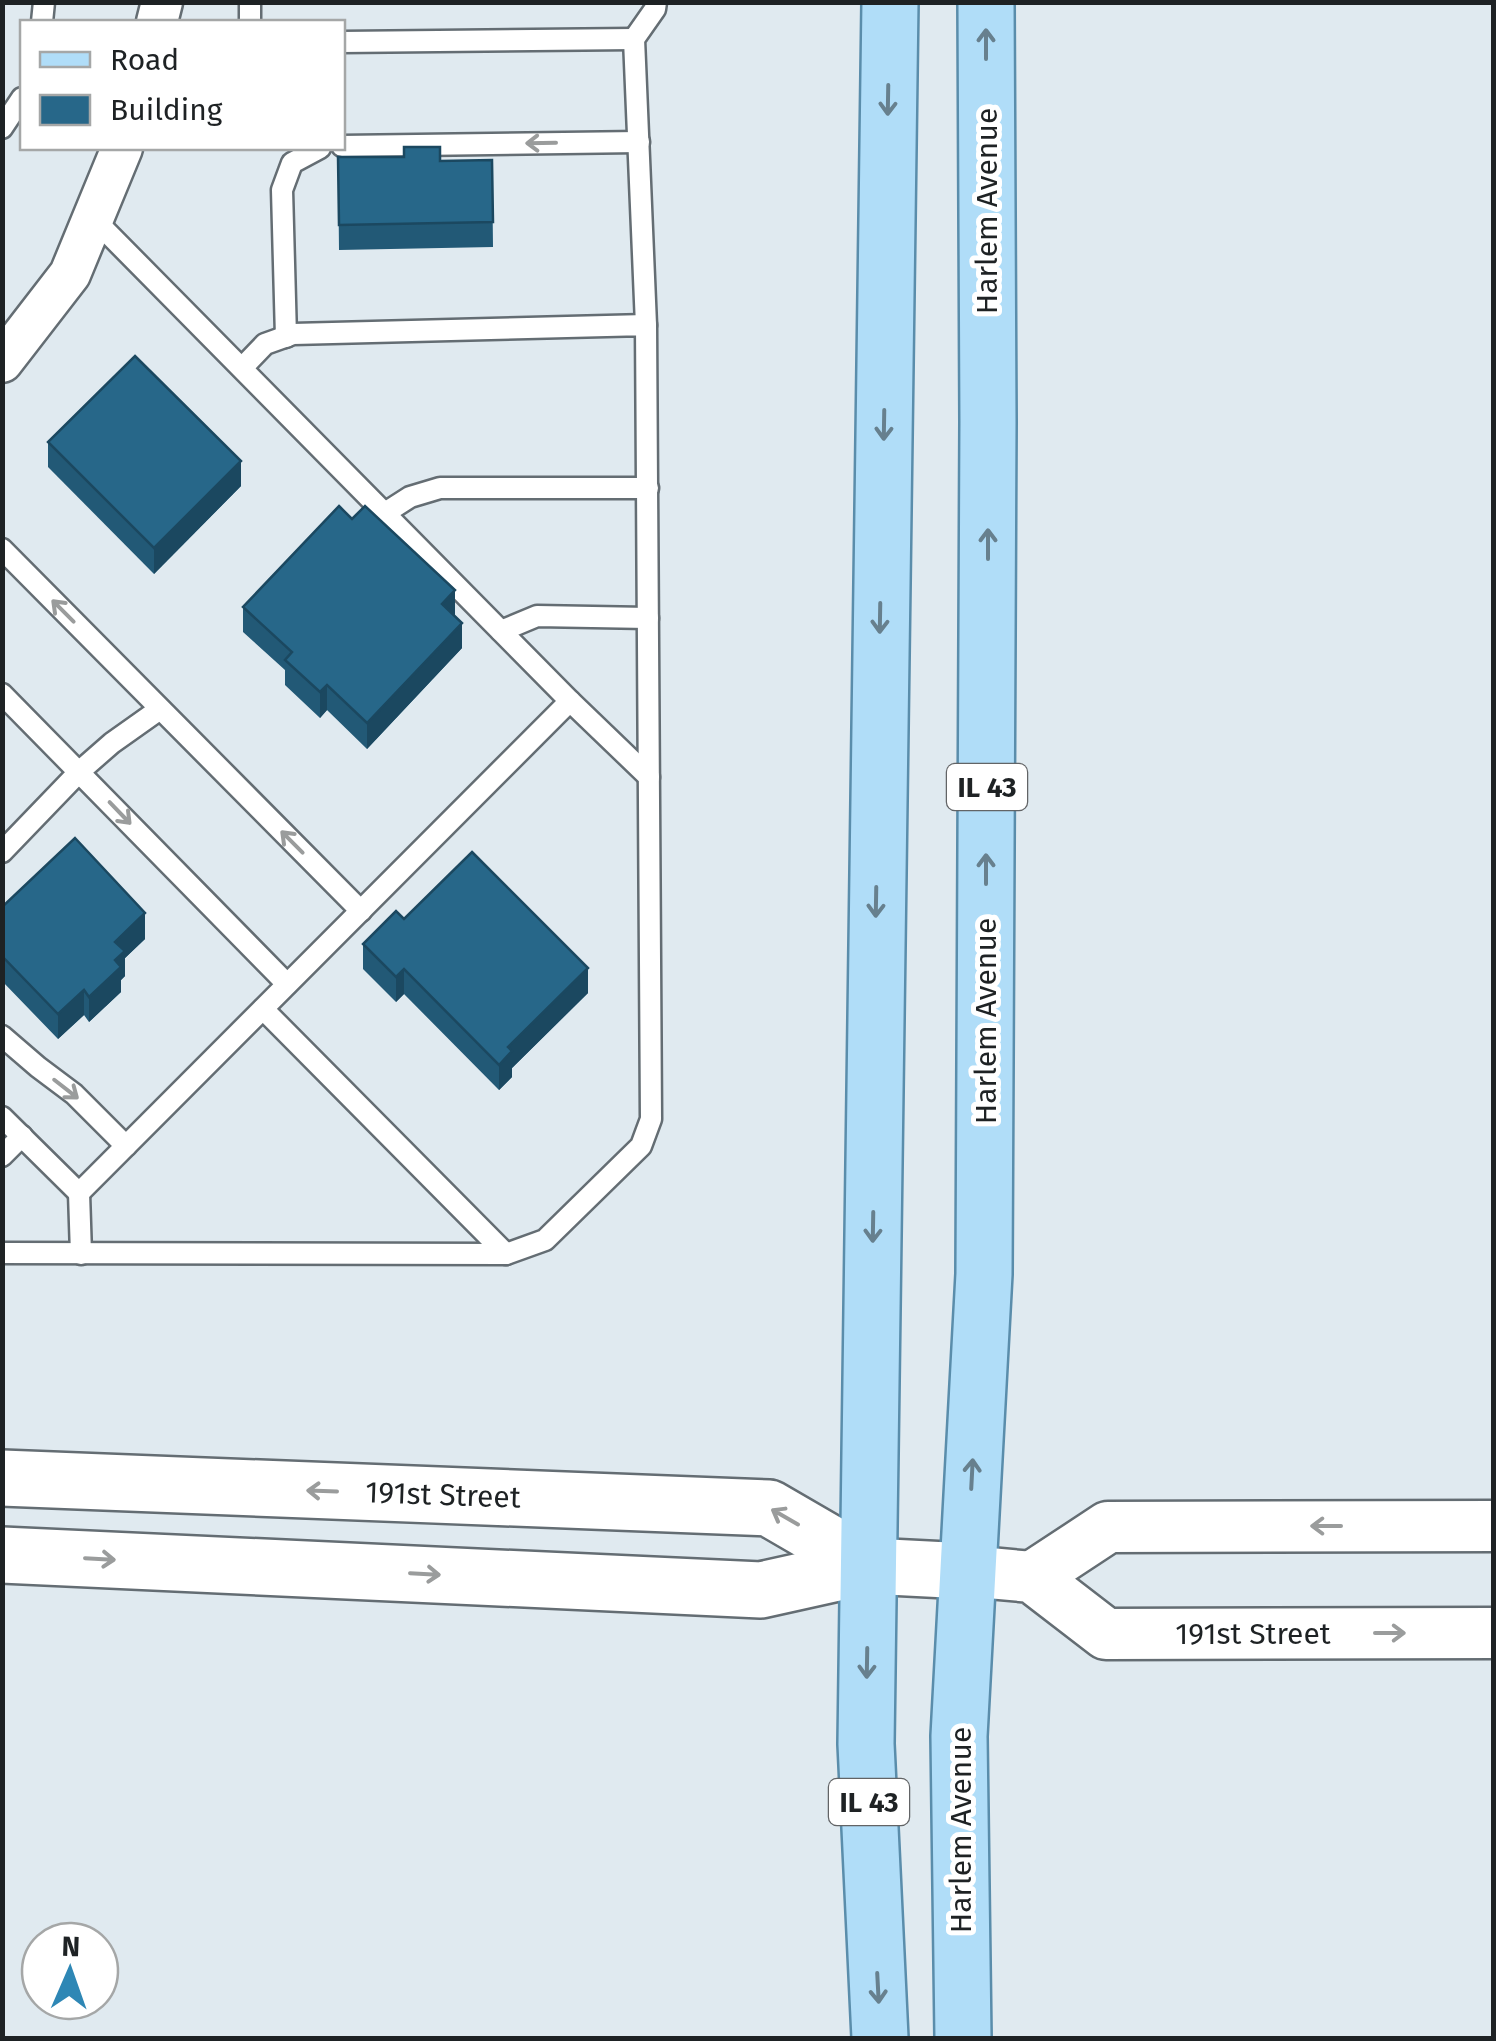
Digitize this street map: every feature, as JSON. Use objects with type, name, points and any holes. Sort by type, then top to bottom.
[{"type":"main road","name":"IL 43","points":[[880,2038],[866,1744],[890,2]]},
{"type":"main road","name":"Harlem Avenue","points":[[963,2038],[959,1736],[984,1274],[986,2]]},
{"type":"main road","name":"191st Street","points":[[2,1478],[769,1508],[869,1566]]},
{"type":"main road","name":"191st Street","points":[[2,1555],[761,1590],[869,1566],[966,1571]]},
{"type":"street","points":[[2,362],[70,274],[121,150]]},
{"type":"street","points":[[1032,1577],[1108,1527],[1494,1526]]},
{"type":"street","name":"191st Street","points":[[966,1571],[1032,1577],[1106,1634],[1494,1633]]},
{"type":"lane","points":[[2,1253],[506,1254],[545,1240],[641,1146],[652,1119],[646,325],[634,39],[655,10],[656,2]]},
{"type":"lane","points":[[345,42],[634,39]]},
{"type":"lane","points":[[2,128],[20,101]]},
{"type":"lane","points":[[345,146],[639,142]]},
{"type":"lane","points":[[286,337],[282,190],[292,163],[316,150]]},
{"type":"lane","points":[[93,218],[649,777]]},
{"type":"lane","points":[[242,368],[265,344],[293,334],[646,325]]},
{"type":"lane","points":[[385,513],[410,497],[440,488],[648,488]]},
{"type":"lane","points":[[2,549],[360,911]]},
{"type":"lane","points":[[501,631],[537,616],[648,618]]},
{"type":"lane","points":[[2,694],[287,984]]},
{"type":"lane","points":[[80,1254],[80,1193],[570,700]]},
{"type":"lane","points":[[2,852],[112,742],[160,709]]},
{"type":"lane","points":[[263,1008],[506,1254]]},
{"type":"lane","points":[[2,1036],[74,1094],[126,1146]]},
{"type":"lane","points":[[2,1117],[80,1193]]},
{"type":"lane","points":[[2,1156],[22,1136]]},
{"type":"building","points":[[404,147],[440,147],[440,161],[492,160],[493,222],[339,225],[338,157],[404,157]]},
{"type":"building","points":[[135,356],[241,461],[154,548],[48,442]]},
{"type":"building","points":[[339,506],[352,519],[365,506],[455,590],[442,604],[462,623],[367,723],[327,685],[320,692],[285,660],[292,652],[243,607]]},
{"type":"building","points":[[75,838],[145,913],[115,942],[125,951],[115,960],[121,967],[89,997],[84,990],[58,1014],[2,956],[2,907]]},
{"type":"building","points":[[472,852],[588,968],[508,1047],[512,1051],[499,1065],[404,969],[396,977],[363,944],[396,911],[404,919]]}]
